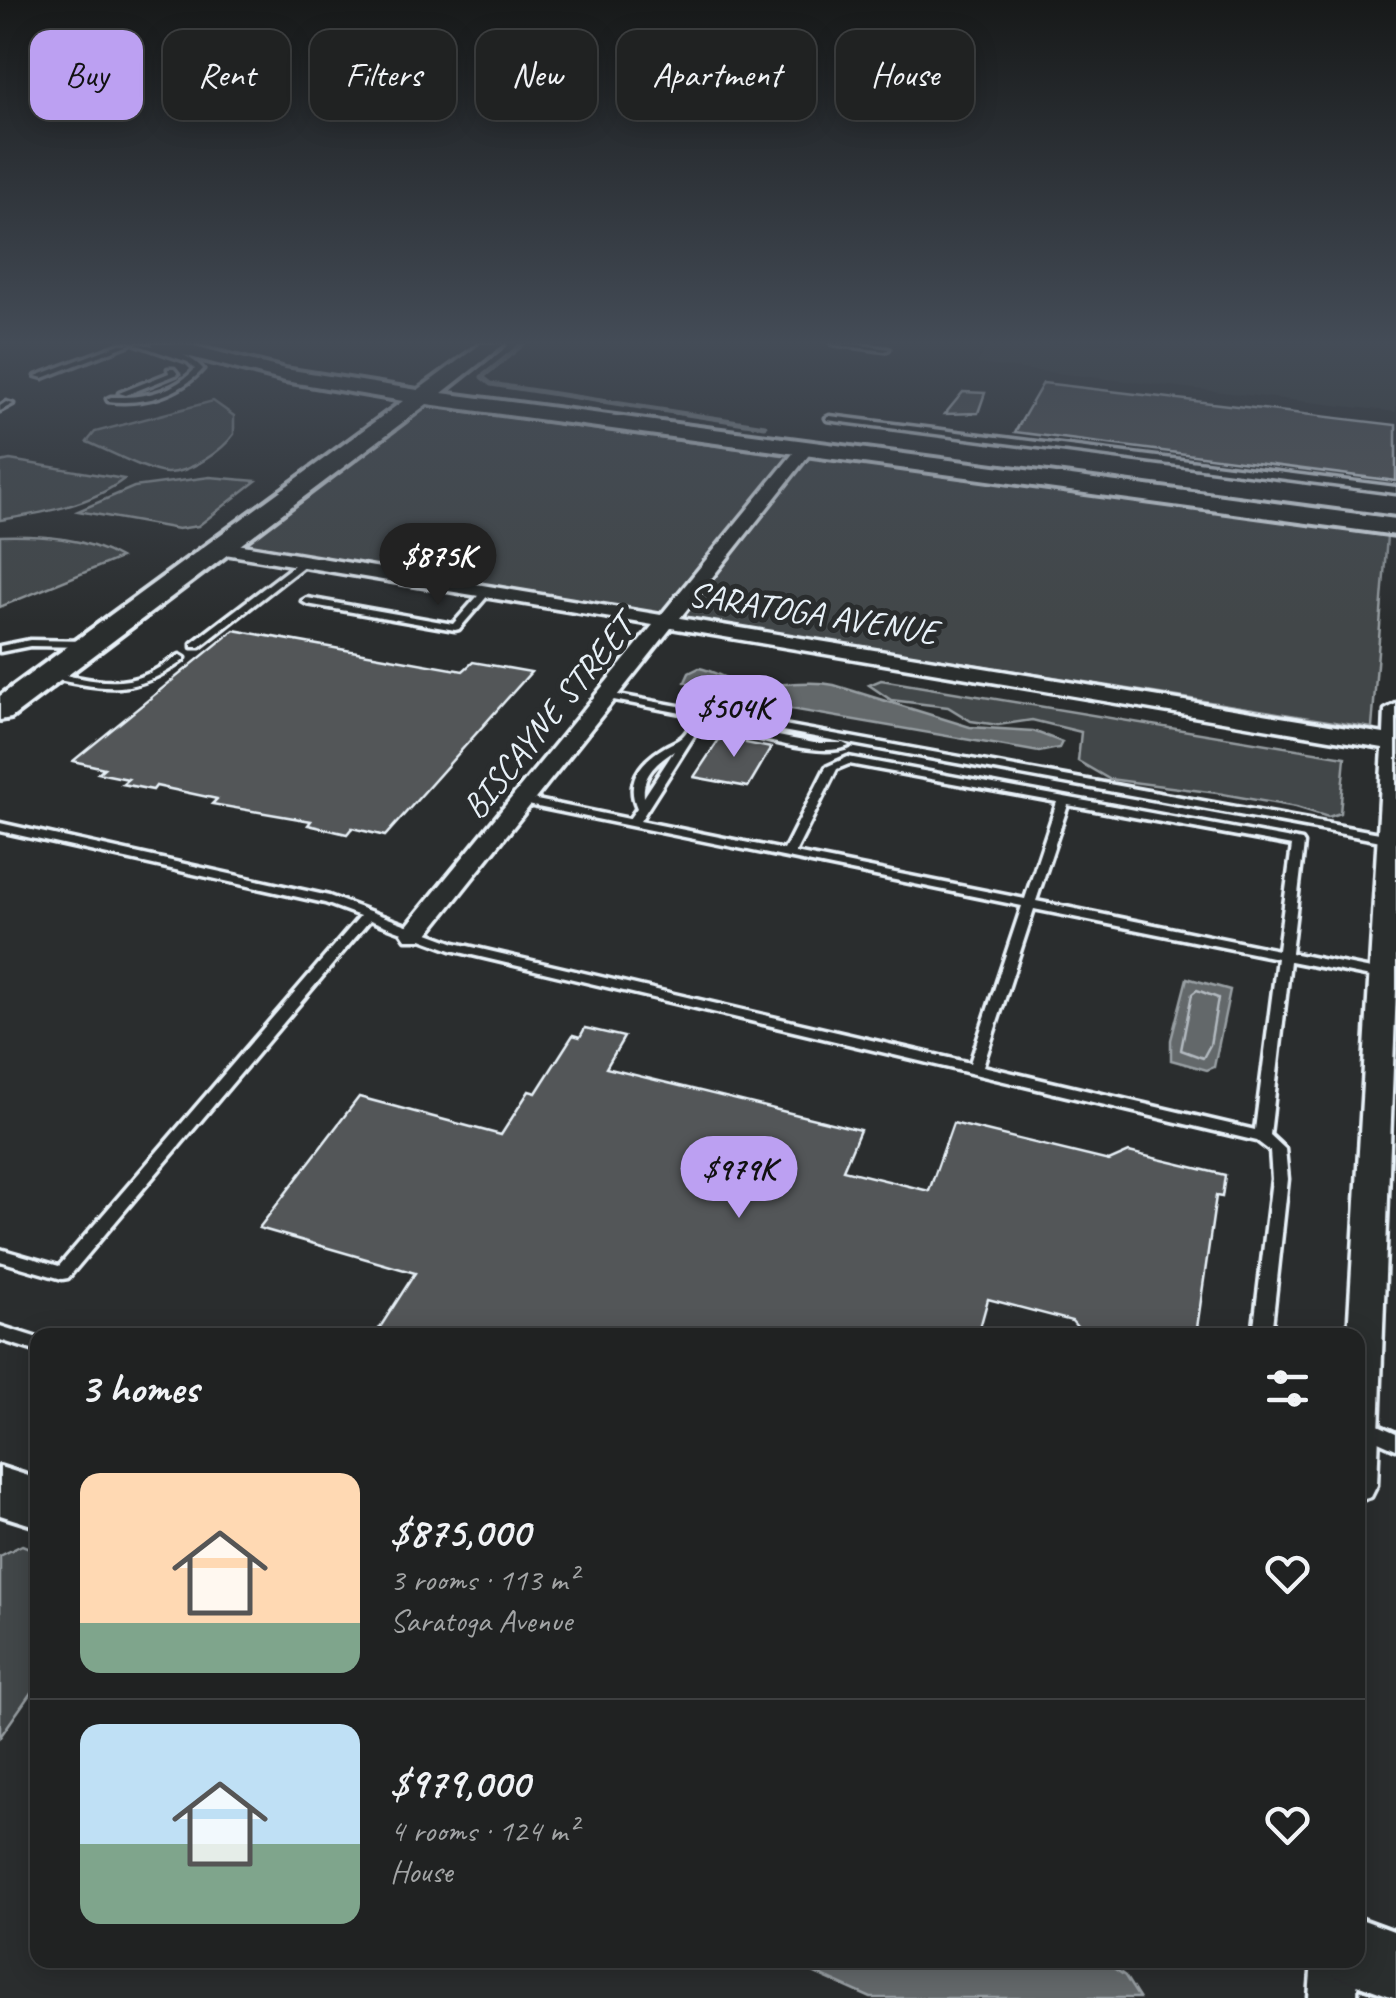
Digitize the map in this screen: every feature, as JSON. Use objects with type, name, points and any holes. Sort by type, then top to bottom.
[{"type":"main road","points":[[0,711],[367,437]]},
{"type":"main road","points":[[727,437],[1396,527]]},
{"type":"main road","points":[[0,1490],[30,1500]]},
{"type":"main road","points":[[1365,1955],[1396,1966]]},
{"type":"street","name":"BISCAYNE STREET","points":[[415,933],[806,448]]},
{"type":"street","name":"SARATOGA AVENUE","points":[[219,547],[1395,743]]},
{"type":"street","points":[[1365,1354],[1384,1164],[1396,710]]},
{"type":"street","points":[[1333,1998],[1335,1968]]},
{"type":"lane","points":[[981,437],[1396,490]]},
{"type":"lane","points":[[196,645],[305,561]]},
{"type":"lane","points":[[307,601],[455,627],[487,592]]},
{"type":"lane","points":[[0,649],[30,642],[89,644]]},
{"type":"lane","points":[[48,674],[108,686],[128,685],[161,674],[180,658]]},
{"type":"lane","points":[[607,696],[700,719],[932,755],[1392,839]]},
{"type":"lane","points":[[700,719],[727,730]]},
{"type":"lane","points":[[632,824],[700,719]]},
{"type":"lane","points":[[752,734],[912,758],[932,755]]},
{"type":"lane","points":[[788,855],[838,761],[848,760],[1298,844],[1262,1136]]},
{"type":"lane","points":[[976,1069],[1063,800]]},
{"type":"lane","points":[[522,801],[1389,977]]},
{"type":"lane","points":[[0,827],[329,900],[415,933],[527,964],[1262,1136],[1277,1148],[1280,1179],[1263,1328]]},
{"type":"lane","points":[[0,1255],[62,1273],[366,917]]},
{"type":"lane","points":[[0,1333],[30,1342]]},
{"type":"lane","points":[[1365,1427],[1396,1441]]},
{"type":"shaded area","points":[[91,437],[232,437],[195,465],[167,473],[87,442]]},
{"type":"shaded area","points":[[383,437],[653,437],[789,456],[661,614],[238,544]]},
{"type":"shaded area","points":[[803,456],[1387,536],[1372,728],[677,617]]},
{"type":"shaded area","points":[[10,460],[124,479],[80,502],[0,520],[0,462]]},
{"type":"shaded area","points":[[210,477],[256,481],[198,526],[178,529],[78,511],[134,487]]},
{"type":"shaded area","points":[[0,536],[62,539],[120,558],[0,607]]},
{"type":"shaded area","points":[[881,680],[1345,757],[1340,813],[1328,817],[1296,807],[1217,793],[1109,779],[1078,761],[1081,732],[1032,720],[998,725],[971,721],[948,707],[891,700],[869,685]]},
{"type":"shaded area","points":[[22,1545],[30,1548],[30,1694],[0,1737],[0,1556]]},
{"type":"water","points":[[699,668],[745,684],[834,685],[970,727],[1033,731],[1062,742],[1059,748],[1039,752],[711,695],[685,682],[689,673]]},
{"type":"water","points":[[1187,978],[1230,990],[1214,1067],[1207,1070],[1171,1060],[1171,1040]]},
{"type":"water","points":[[804,1968],[1114,1968],[1125,1976],[1139,1998],[871,1998]]},
{"type":"building","points":[[1056,437],[1396,437],[1396,481]]},
{"type":"building","points":[[234,630],[463,671],[473,662],[531,672],[385,836],[352,828],[347,834],[308,825],[311,821],[212,804],[217,799],[156,786],[153,790],[122,784],[128,779],[98,773],[104,768],[73,761]]},
{"type":"building","points":[[734,726],[747,728],[746,743],[771,748],[748,787],[694,777],[720,738],[735,733]]},
{"type":"building","points":[[585,1028],[624,1037],[606,1068],[860,1130],[843,1170],[929,1191],[953,1123],[1109,1161],[1129,1152],[1225,1175],[1222,1197],[1216,1196],[1197,1328],[1078,1328],[1072,1321],[988,1299],[980,1328],[380,1328],[415,1273],[259,1228],[359,1097],[501,1135],[529,1091],[536,1093],[573,1035],[580,1037]]}]
